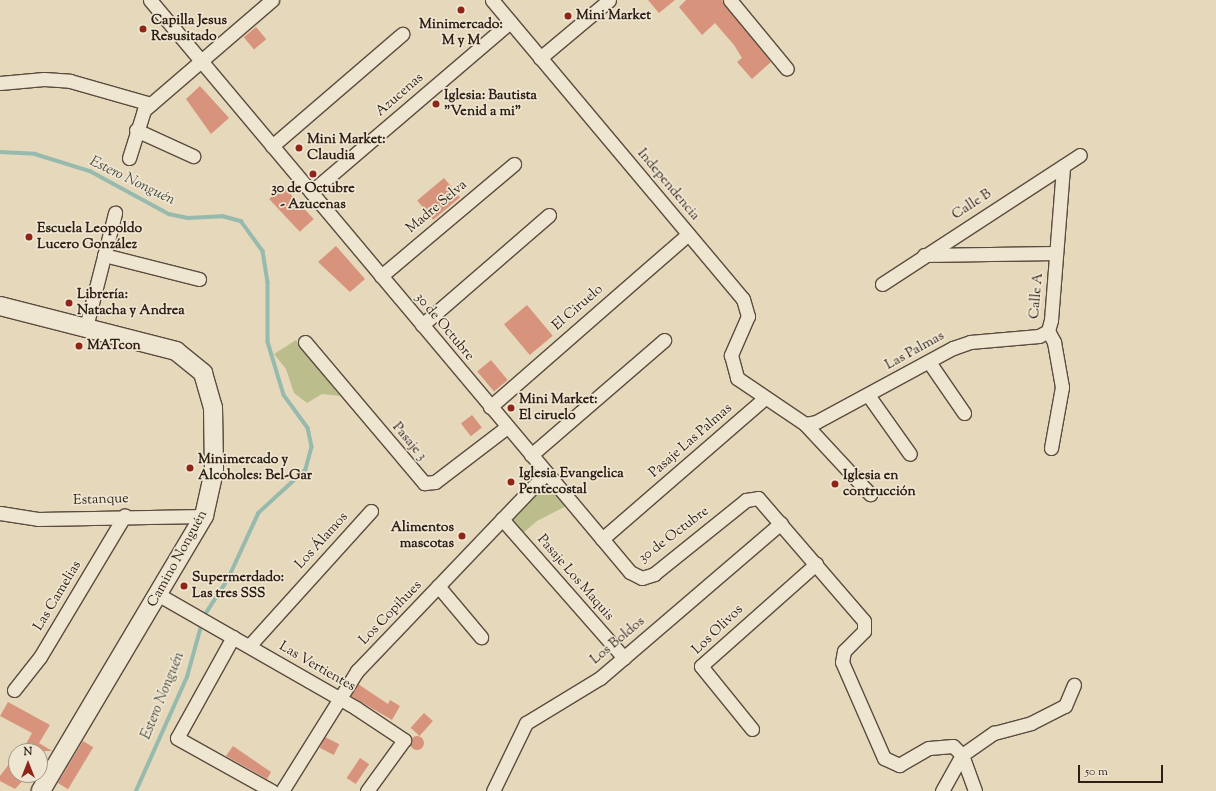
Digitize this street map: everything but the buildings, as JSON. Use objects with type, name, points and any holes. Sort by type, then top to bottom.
[{"type":"main road","name":"Camino Nonguén","points":[[0,306],[176,351],[203,373],[210,389],[215,433],[212,484],[204,516],[159,595],[41,791]]},
{"type":"street","name":"30 de Octubre","points":[[150,0],[630,572],[646,577],[749,498],[760,500],[864,621],[864,631],[844,651],[842,662],[887,761],[899,765],[929,748],[943,745],[953,746],[962,755]]},
{"type":"street","points":[[129,158],[141,114],[272,0]]},
{"type":"street","name":"Independencia","points":[[492,0],[746,305],[748,316],[732,350],[732,368],[741,382],[765,398]]},
{"type":"street","points":[[540,58],[608,0]]},
{"type":"street","points":[[730,0],[787,69]]},
{"type":"street","name":"Azucenas","points":[[311,192],[510,22]]},
{"type":"street","points":[[272,146],[402,34]]},
{"type":"street","points":[[0,83],[44,79],[70,81],[151,104]]},
{"type":"street","points":[[136,130],[193,156]]},
{"type":"street","name":"Calle B","points":[[882,284],[924,255],[1080,155]]},
{"type":"street","name":"Madre Selva","points":[[381,276],[514,164]]},
{"type":"street","name":"Calle A","points":[[1052,448],[1062,387],[1054,342],[1048,331],[1063,166]]},
{"type":"street","points":[[86,327],[115,212]]},
{"type":"street","points":[[422,325],[549,215]]},
{"type":"street","name":"El Ciruelo","points":[[490,407],[688,234]]},
{"type":"street","points":[[924,255],[1056,253]]},
{"type":"street","points":[[104,255],[200,278]]},
{"type":"street","name":"Las Palmas","points":[[805,424],[816,422],[970,342],[1040,336],[1048,331]]},
{"type":"street","points":[[531,455],[664,340]]},
{"type":"street","name":"Pasaje 3","points":[[305,342],[424,482],[435,482],[507,427]]},
{"type":"street","points":[[929,362],[964,413]]},
{"type":"street","points":[[868,395],[910,454]]},
{"type":"street","points":[[765,398],[805,424],[870,494]]},
{"type":"street","name":"Pasaje Las Palmas","points":[[602,539],[765,398]]},
{"type":"street","name":"Los Copihues","points":[[282,791],[338,698],[357,671],[546,473]]},
{"type":"street","name":"Los Álamos","points":[[249,646],[371,511]]},
{"type":"street","name":"Estanque","points":[[0,513],[38,519],[125,515],[204,516]]},
{"type":"street","name":"Las Camelias","points":[[14,690],[40,657],[125,515]]},
{"type":"street","name":"Pasaje Los Maquis","points":[[502,519],[624,658]]},
{"type":"street","name":"Los Boldos","points":[[493,791],[526,723],[584,688],[624,658],[781,524]]},
{"type":"street","name":"Los Olivos","points":[[752,729],[701,666],[816,564]]},
{"type":"street","points":[[438,586],[481,637]]},
{"type":"street","name":"Las Vertientes","points":[[159,595],[338,698],[404,740],[367,791]]},
{"type":"street","points":[[233,637],[177,738],[272,791]]},
{"type":"street","points":[[942,791],[962,755],[994,733],[1031,723],[1065,706],[1074,685]]},
{"type":"street","points":[[962,755],[975,791]]},
{"type":"green space","points":[[296,340],[340,396],[322,394],[307,403],[294,393],[286,369],[274,354]]},
{"type":"green space","points":[[545,476],[566,506],[537,521],[523,533],[506,518]]},
{"type":"waterway","name":"Estero Nonguén","points":[[0,152],[35,154],[90,171],[169,214],[188,218],[222,216],[241,221],[263,251],[268,283],[268,342],[284,395],[308,428],[312,447],[306,470],[259,513],[228,580],[204,617]]},
{"type":"waterway","name":"Estero Nonguén","points":[[136,791],[187,677],[202,623]]},
{"type":"place","name":"Minimercado: M y M","points":[[461,10]]},
{"type":"place","name":"Mini Market","points":[[568,16]]},
{"type":"place","name":"Capilla Jesus Resusitado","points":[[143,29]]},
{"type":"place","name":"Iglesia: Bautista \"Venid a mi\"","points":[[436,104]]},
{"type":"place","name":"Mini Market: Claudia","points":[[299,148]]},
{"type":"place","name":"30 de Octubre - Azucenas","points":[[313,174]]},
{"type":"place","name":"Escuela Leopoldo Lucero González","points":[[29,237]]},
{"type":"place","name":"Librería: Natacha y Andrea","points":[[69,303]]},
{"type":"place","name":"MATcon","points":[[79,346]]},
{"type":"place","name":"Mini Market: El ciruelo","points":[[511,408]]},
{"type":"place","name":"Minimercado y Alcoholes: Bel-Gar","points":[[190,468]]},
{"type":"place","name":"Iglesia Evangelica Pentecostal","points":[[511,482]]},
{"type":"place","name":"Iglesia en contrucción","points":[[835,484]]},
{"type":"place","name":"Alimentos mascotas","points":[[462,536]]},
{"type":"place","name":"Supermerdado: Las tres SSS","points":[[184,586]]}]
